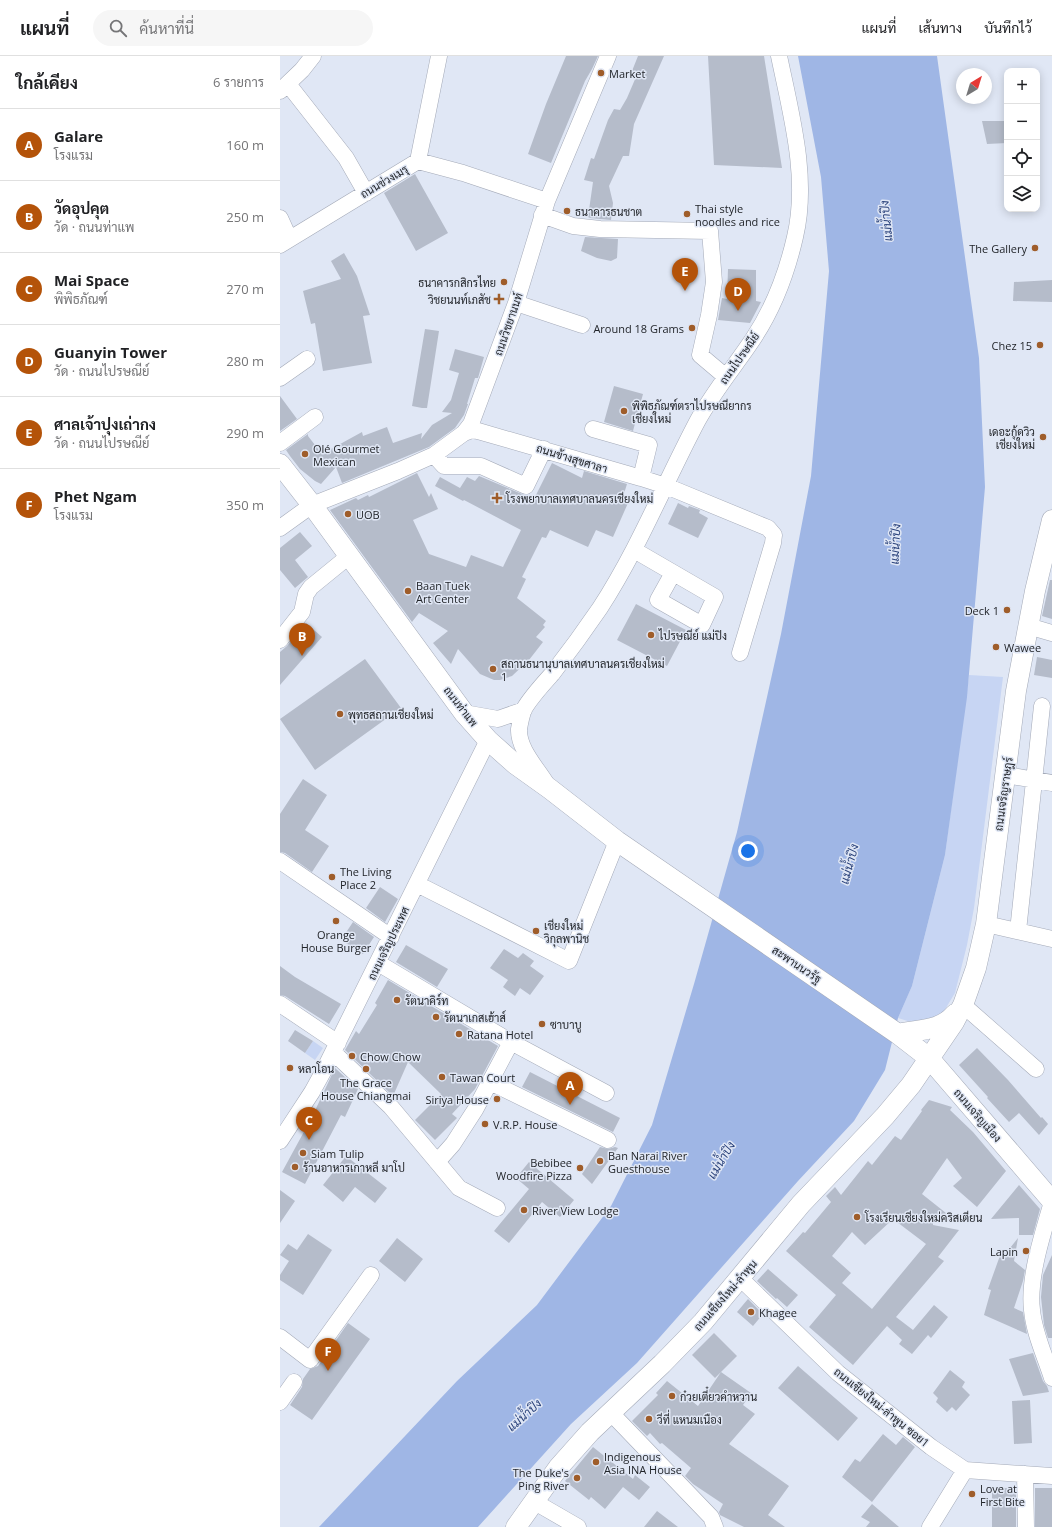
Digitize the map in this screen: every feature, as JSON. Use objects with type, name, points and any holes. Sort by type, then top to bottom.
[{"type":"main road","name":"ถนนท่าแพ","points":[[280,464],[312,505],[464,713],[488,740],[527,774],[550,789],[617,841],[695,895]]},
{"type":"main road","name":"ถนนเจริญราษฎร์","points":[[929,1058],[954,1022],[963,1005],[976,968],[986,924],[1016,691],[1035,591],[1051,529]]},
{"type":"main road","name":"สะพานนวรัฐ","points":[[695,895],[898,1034]]},
{"type":"main road","points":[[898,1034],[929,1030],[942,1025],[963,1005]]},
{"type":"main road","name":"ถนนเจริญเมือง","points":[[898,1034],[929,1058],[1052,1202]]},
{"type":"main road","name":"ถนนเชียงใหม่-ลำพูน","points":[[516,1527],[533,1501],[558,1468],[590,1432],[703,1322],[801,1204],[885,1116],[911,1085],[929,1058]]},
{"type":"street","points":[[313,56],[284,87],[346,158],[366,193]]},
{"type":"street","name":"ถนนข่วงเมรุ","points":[[285,241],[418,161],[439,56]]},
{"type":"street","name":"ถนนวิชยานนท์","points":[[472,428],[516,303],[544,208],[608,56]]},
{"type":"street","name":"ถนนไปรษณีย์","points":[[550,789],[523,748],[519,729],[524,710],[580,637],[601,606],[634,550],[699,418],[713,394],[754,338],[766,316],[786,269],[795,236],[800,203],[798,161],[778,56]]},
{"type":"street","points":[[418,161],[463,173],[544,208],[573,226],[600,229],[710,231],[714,282],[700,355],[726,377]]},
{"type":"street","points":[[280,218],[285,241]]},
{"type":"street","points":[[516,303],[582,325]]},
{"type":"street","points":[[280,378],[307,359]]},
{"type":"street","points":[[280,443],[315,417]]},
{"type":"street","points":[[280,528],[312,505],[434,456],[472,428]]},
{"type":"street","name":"ถนนข้างสุขศาลา","points":[[472,428],[666,486],[768,528],[774,536],[740,653]]},
{"type":"street","points":[[593,429],[649,445],[641,478]]},
{"type":"street","points":[[434,456],[444,466],[481,466],[526,486],[544,449]]},
{"type":"street","points":[[634,550],[673,573]]},
{"type":"street","points":[[280,640],[302,612],[306,594],[311,587],[349,556]]},
{"type":"street","points":[[1028,626],[1052,633]]},
{"type":"street","points":[[1018,931],[1042,706]]},
{"type":"street","points":[[464,713],[498,719],[524,710]]},
{"type":"street","name":"ถนนเจริญประเทศ","points":[[280,1141],[312,1092],[335,1048],[488,740]]},
{"type":"street","points":[[1006,775],[1052,783]]},
{"type":"street","points":[[417,884],[569,961],[617,841]]},
{"type":"street","points":[[280,861],[390,937]]},
{"type":"street","points":[[986,924],[1052,939]]},
{"type":"street","points":[[378,963],[511,1042],[606,1093]]},
{"type":"street","points":[[280,1004],[335,1048],[391,1107],[459,1188],[497,1208]]},
{"type":"street","points":[[963,1005],[1036,1069]]},
{"type":"street","points":[[437,1162],[453,1144],[475,1110],[511,1042]]},
{"type":"street","points":[[490,1082],[608,1140]]},
{"type":"street","points":[[1052,1202],[1039,1245],[1031,1296],[1036,1330],[1052,1378]]},
{"type":"street","points":[[280,1337],[310,1360],[371,1275]]},
{"type":"street","name":"ถนนเชียงใหม่-ลำพูน ซอย1","points":[[740,1278],[838,1373],[931,1447],[965,1470]]},
{"type":"street","points":[[280,1402],[294,1382]]},
{"type":"street","points":[[611,1413],[711,1517],[715,1527]]},
{"type":"street","points":[[930,1527],[965,1470],[1052,1476]]},
{"type":"street","points":[[1025,1474],[1026,1527]]},
{"type":"street","points":[[533,1501],[578,1527]]},
{"type":"shaded area","points":[[969,675],[1003,677],[974,908],[967,945],[955,993],[933,1029],[898,1018],[912,986],[945,855]]},
{"type":"shaded area","points":[[313,1041],[323,1048],[315,1060],[305,1053]]},
{"type":"water","name":"แม่น้ำปิง","points":[[798,56],[937,56],[979,358],[985,487],[967,697],[945,855],[912,986],[898,1018],[885,1070],[854,1121],[798,1181],[637,1363],[571,1424],[478,1527],[319,1527],[457,1381],[537,1305],[611,1206],[652,1125],[737,832],[781,634],[811,476],[829,271],[821,177]]},
{"type":"building","points":[[566,56],[598,56],[585,81],[551,163],[528,154],[546,104]]},
{"type":"building","points":[[638,56],[664,56],[634,124],[629,156],[623,156],[609,186],[613,203],[611,220],[590,218],[588,217],[593,182],[584,180],[591,158],[594,159],[608,120],[614,109],[620,110],[627,98],[636,77],[630,76]]},
{"type":"building","points":[[708,56],[764,56],[782,168],[714,165]]},
{"type":"building","points":[[982,121],[1004,121],[1004,143],[987,144]]},
{"type":"building","points":[[415,174],[448,233],[416,251],[384,193]]},
{"type":"building","points":[[585,237],[618,239],[617,258],[611,261],[597,258],[581,251]]},
{"type":"building","points":[[344,253],[357,276],[370,315],[363,316],[372,363],[323,371],[315,323],[311,324],[303,291],[341,279],[331,261]]},
{"type":"building","points":[[728,269],[756,270],[756,301],[761,302],[750,323],[718,320],[722,298],[727,299]]},
{"type":"building","points":[[1052,280],[1052,302],[1013,301],[1014,282]]},
{"type":"building","points":[[425,329],[439,331],[427,408],[422,408],[412,406]]},
{"type":"building","points":[[455,349],[484,357],[478,378],[475,378],[464,415],[455,428],[429,447],[342,483],[336,467],[321,484],[300,469],[286,450],[308,434],[322,454],[362,432],[363,436],[387,427],[393,443],[422,433],[421,439],[432,425],[452,413],[442,412],[451,400],[459,373],[449,370]]},
{"type":"building","points":[[614,386],[643,394],[633,431],[604,422]]},
{"type":"building","points":[[280,396],[297,419],[280,431]]},
{"type":"building","points":[[552,463],[582,478],[584,471],[627,484],[622,500],[628,503],[613,537],[596,530],[588,547],[550,530],[546,538],[542,537],[522,577],[526,579],[517,598],[546,621],[543,625],[545,627],[536,637],[543,642],[529,660],[512,676],[500,680],[494,680],[480,674],[458,649],[451,664],[433,643],[448,631],[419,613],[412,622],[330,510],[356,498],[358,500],[368,495],[369,497],[417,473],[429,497],[431,493],[438,509],[413,520],[429,554],[466,567],[471,555],[503,567],[521,530],[435,486],[440,477],[460,488],[467,477],[475,481],[479,476],[534,499]]},
{"type":"building","points":[[678,503],[688,508],[689,506],[700,510],[699,513],[708,518],[698,538],[668,524]]},
{"type":"building","points":[[300,532],[312,546],[295,560],[308,577],[295,588],[280,570],[280,548]]},
{"type":"building","points":[[1050,580],[1052,580],[1052,619],[1042,616]]},
{"type":"building","name":"ไปรษณีย์ แม่ปิง","points":[[636,604],[686,630],[667,666],[617,640]]},
{"type":"building","points":[[306,623],[322,637],[280,685],[280,652],[287,646]]},
{"type":"building","points":[[1037,657],[1052,660],[1052,678],[1034,675]]},
{"type":"building","name":"พุทธสถานเชียงใหม่","points":[[365,659],[401,708],[315,770],[280,719]]},
{"type":"building","points":[[303,779],[327,795],[305,830],[329,846],[312,872],[285,853],[280,852],[280,814]]},
{"type":"building","points":[[380,887],[398,899],[385,922],[366,908]]},
{"type":"building","points":[[353,922],[374,937],[363,954],[341,940]]},
{"type":"building","points":[[406,945],[448,969],[437,987],[396,962]]},
{"type":"building","points":[[504,949],[518,958],[523,953],[534,961],[530,966],[544,976],[530,995],[520,988],[515,996],[503,987],[508,980],[490,968]]},
{"type":"building","points":[[280,966],[295,977],[341,1004],[329,1024],[285,996],[280,995]]},
{"type":"building","points":[[388,980],[498,1046],[475,1089],[452,1114],[457,1118],[435,1140],[415,1120],[441,1094],[408,1062],[393,1096],[345,1050],[356,1031],[359,1034],[377,1005],[375,1003]]},
{"type":"building","points":[[295,1030],[313,1041],[305,1053],[288,1041]]},
{"type":"building","points":[[977,1048],[1048,1124],[1039,1135],[1019,1113],[1009,1122],[959,1065]]},
{"type":"building","points":[[335,1068],[358,1089],[345,1117],[341,1115],[305,1184],[282,1172],[312,1117]]},
{"type":"building","points":[[530,1072],[620,1118],[613,1132],[522,1087]]},
{"type":"building","points":[[929,1100],[952,1107],[950,1110],[973,1132],[1006,1171],[977,1207],[953,1186],[962,1178],[947,1158],[922,1194],[956,1221],[933,1222],[933,1225],[959,1230],[938,1257],[944,1261],[896,1317],[913,1330],[934,1305],[948,1317],[931,1338],[928,1335],[912,1354],[899,1344],[902,1340],[887,1326],[853,1365],[809,1327],[836,1295],[786,1251],[803,1232],[805,1233],[831,1202],[826,1196],[835,1187],[841,1195],[868,1161],[872,1165],[895,1136],[901,1140],[922,1111],[921,1110]],"holes":[[[893,1219],[926,1244],[872,1309],[842,1283],[851,1273],[832,1256],[852,1232],[865,1245]]]},
{"type":"building","name":"Ban Narai River Guesthouse","points":[[600,1147],[608,1149],[615,1147],[618,1148],[592,1184],[582,1174]]},
{"type":"building","points":[[346,1156],[387,1188],[375,1203],[355,1187],[343,1202],[323,1185]]},
{"type":"building","name":"River View Lodge","points":[[529,1162],[574,1200],[560,1217],[542,1202],[509,1243],[494,1231],[529,1189],[516,1178]]},
{"type":"building","points":[[1019,1185],[1040,1209],[1033,1235],[1019,1235],[1019,1218],[991,1219]]},
{"type":"building","points":[[280,1190],[295,1201],[280,1223]]},
{"type":"building","points":[[308,1234],[332,1250],[303,1295],[280,1280],[280,1275],[289,1261],[280,1255],[288,1244],[297,1250]]},
{"type":"building","points":[[397,1238],[423,1259],[405,1282],[379,1261]]},
{"type":"building","points":[[1018,1238],[1014,1261],[1025,1270],[1014,1308],[1023,1312],[1027,1334],[984,1315],[991,1290],[988,1289],[1002,1250],[1006,1253]]},
{"type":"building","points":[[1052,1255],[1052,1338],[1048,1338],[1044,1325],[1041,1297],[1043,1275]]},
{"type":"building","points":[[768,1269],[798,1295],[787,1307],[757,1281]]},
{"type":"building","name":"Khagee","points":[[748,1299],[763,1314],[753,1326],[737,1312]]},
{"type":"building","points":[[348,1323],[370,1339],[312,1420],[290,1405],[302,1387],[303,1379],[310,1369],[318,1366]]},
{"type":"building","points":[[714,1333],[737,1356],[715,1378],[692,1355]]},
{"type":"building","points":[[1033,1353],[1043,1381],[1049,1392],[1023,1396],[1009,1359]]},
{"type":"building","points":[[798,1366],[858,1418],[838,1441],[778,1388]]},
{"type":"building","points":[[950,1370],[965,1382],[962,1387],[970,1395],[956,1411],[952,1407],[947,1412],[936,1402],[938,1398],[933,1393]]},
{"type":"building","points":[[721,1372],[751,1393],[743,1405],[755,1414],[729,1444],[789,1486],[768,1515],[785,1527],[744,1527],[720,1515],[719,1512],[723,1504],[693,1484],[685,1476],[691,1468],[662,1443],[660,1444],[650,1433],[647,1436],[632,1421],[658,1395],[656,1393],[667,1381],[698,1406]]},
{"type":"building","points":[[1030,1400],[1032,1443],[1014,1444],[1012,1401]]},
{"type":"building","points":[[883,1434],[896,1445],[903,1437],[915,1447],[872,1502],[842,1477],[855,1459],[860,1462]]},
{"type":"building","points":[[593,1447],[633,1479],[635,1475],[650,1487],[639,1500],[623,1487],[605,1509],[591,1497],[589,1500],[565,1481]]},
{"type":"building","points":[[992,1488],[1016,1488],[1016,1527],[992,1527]]},
{"type":"building","points":[[1035,1488],[1052,1488],[1052,1527],[1035,1527]]},
{"type":"building","points":[[872,1504],[899,1527],[866,1527],[870,1522],[861,1517]]},
{"type":"building","points":[[657,1511],[678,1527],[644,1527]]},
{"type":"place","name":"Market","points":[[601,73]]},
{"type":"place","name":"ธนาคารธนชาต","points":[[567,211]]},
{"type":"place","name":"Thai style noodles and rice","points":[[687,214]]},
{"type":"place","name":"The Gallery","points":[[1035,248]]},
{"type":"place","name":"ธนาคารกสิกรไทย","points":[[504,282]]},
{"type":"place","name":"ศาลเจ้าปุงเถ่ากง","points":[[685,291]]},
{"type":"place","name":"วิชยนนท์เภสัช","points":[[499,299]]},
{"type":"place","name":"Guanyin Tower","points":[[738,311]]},
{"type":"place","name":"Around 18 Grams","points":[[692,328]]},
{"type":"place","name":"Chez 15","points":[[1040,345]]},
{"type":"place","name":"พิพิธภัณฑ์ตราไปรษณียากร เชียงใหม่","points":[[624,411]]},
{"type":"place","name":"เดอะกู้ดวิว เชียงใหม่","points":[[1043,437]]},
{"type":"place","name":"Olé Gourmet Mexican","points":[[305,454]]},
{"type":"place","name":"โรงพยาบาลเทศบาลนครเชียงใหม่","points":[[497,498]]},
{"type":"place","name":"UOB","points":[[348,514]]},
{"type":"place","name":"Baan Tuek Art Center","points":[[408,591]]},
{"type":"place","name":"Deck 1","points":[[1007,610]]},
{"type":"place","name":"ไปรษณีย์ แม่ปิง","points":[[651,635]]},
{"type":"place","name":"Wawee","points":[[996,647]]},
{"type":"place","name":"วัดอุปคุต","points":[[302,656]]},
{"type":"place","name":"สถานธนานุบาลเทศบาลนครเชียงใหม่ 1","points":[[493,669]]},
{"type":"place","name":"พุทธสถานเชียงใหม่","points":[[340,714]]},
{"type":"place","name":"The Living Place 2","points":[[332,877]]},
{"type":"place","name":"Orange House Burger","points":[[336,921]]},
{"type":"place","name":"เชียงใหม่ วิกุลพานิช","points":[[536,931]]},
{"type":"place","name":"รัตนาคิร์ท","points":[[397,1000]]},
{"type":"place","name":"รัตนาเกสเฮ้าส์","points":[[436,1017]]},
{"type":"place","name":"ซาบาบู","points":[[542,1024]]},
{"type":"place","name":"Ratana Hotel","points":[[459,1034]]},
{"type":"place","name":"Chow Chow","points":[[352,1056]]},
{"type":"place","name":"หลาโอน","points":[[290,1068]]},
{"type":"place","name":"The Grace House Chiangmai","points":[[366,1069]]},
{"type":"place","name":"Tawan Court","points":[[442,1077]]},
{"type":"place","name":"Siriya House","points":[[497,1099]]},
{"type":"place","name":"Galare","points":[[570,1105]]},
{"type":"place","name":"V.R.P. House","points":[[485,1124]]},
{"type":"place","name":"Mai Space","points":[[309,1140]]},
{"type":"place","name":"Siam Tulip","points":[[303,1153]]},
{"type":"place","name":"Ban Narai River Guesthouse","points":[[600,1161]]},
{"type":"place","name":"ร้านอาหารเกาหลี มาโป","points":[[295,1167]]},
{"type":"place","name":"Bebibee Woodfire Pizza","points":[[580,1168]]},
{"type":"place","name":"River View Lodge","points":[[524,1210]]},
{"type":"place","name":"โรงเรียนเชียงใหม่คริสเตียน","points":[[857,1217]]},
{"type":"place","name":"Lapin","points":[[1026,1251]]},
{"type":"place","name":"Khagee","points":[[751,1312]]},
{"type":"place","name":"Phet Ngam","points":[[328,1371]]},
{"type":"place","name":"ก๋วยเตี๋ยวคำหวาน","points":[[672,1396]]},
{"type":"place","name":"วีที่ แหนมเนือง","points":[[649,1419]]},
{"type":"place","name":"Indigenous Asia INA House","points":[[596,1462]]},
{"type":"place","name":"The Duke's Ping River","points":[[577,1478]]},
{"type":"place","name":"Love at First Bite","points":[[972,1494]]}]
